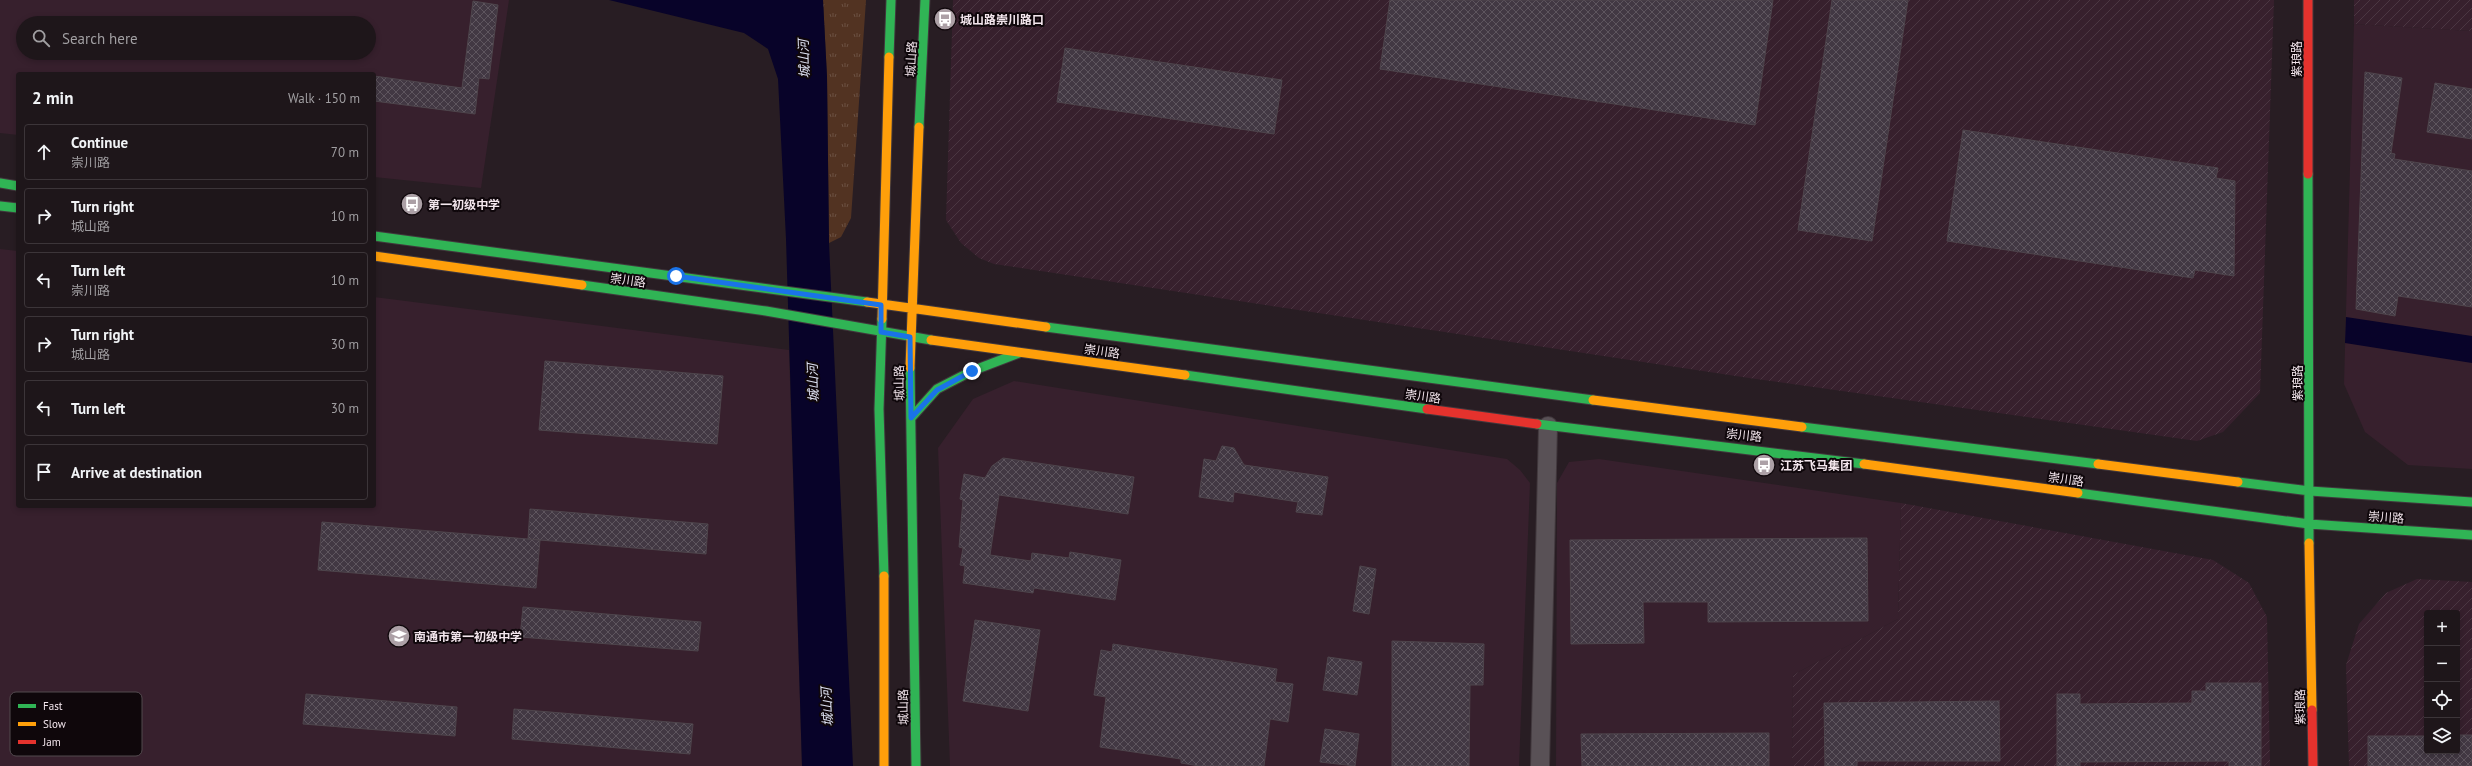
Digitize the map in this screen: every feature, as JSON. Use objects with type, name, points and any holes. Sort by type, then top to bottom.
[{"type":"main road","name":"城山路","points":[[884,766],[884,554],[879,410],[891,0]]},
{"type":"main road","name":"城山路","points":[[916,766],[910,337],[925,0]]},
{"type":"main road","name":"紫琅路","points":[[2308,0],[2309,524],[2313,766]]},
{"type":"main road","points":[[0,183],[16,186]]},
{"type":"main road","points":[[0,206],[16,208]]},
{"type":"main road","name":"崇川路","points":[[376,236],[1591,400],[2310,491],[2472,502]]},
{"type":"main road","name":"崇川路","points":[[376,256],[766,311],[910,337],[1548,426],[1765,450],[2309,524],[2472,535]]},
{"type":"main road","points":[[911,418],[937,390],[972,371],[1021,352]]},
{"type":"street","points":[[1540,766],[1548,426]]},
{"type":"shaded area","points":[[0,0],[509,0],[481,188],[376,177],[376,72],[16,72],[16,135],[0,133]]},
{"type":"shaded area","points":[[953,0],[2274,0],[2260,393],[2223,432],[2197,441],[1749,378],[994,264],[979,258],[961,243],[946,220]]},
{"type":"shaded area","points":[[2354,0],[2472,0],[2472,31],[2354,24]]},
{"type":"shaded area","points":[[2354,24],[2472,31],[2472,469],[2408,465],[2365,432],[2344,384]]},
{"type":"shaded area","name":"南通市第一初级中学","points":[[0,249],[16,251],[16,508],[376,508],[376,297],[789,350],[802,766],[0,766]]},
{"type":"shaded area","points":[[1014,381],[1507,459],[1520,470],[1530,483],[1519,766],[950,766],[938,448],[973,399]]},
{"type":"shaded area","points":[[1599,459],[1901,503],[1898,619],[1793,675],[1792,766],[1556,766],[1557,483],[1569,462]]},
{"type":"shaded area","points":[[1901,503],[2213,560],[2249,583],[2267,617],[2270,766],[1792,766],[1793,675],[1898,619]]},
{"type":"shaded area","points":[[2417,579],[2472,582],[2472,766],[2349,766],[2346,665],[2359,624],[2386,593]]},
{"type":"green space","points":[[823,0],[866,0],[851,218],[841,237],[829,243],[827,77]]},
{"type":"water","name":"城山河","points":[[609,0],[823,0],[827,77],[829,243],[853,766],[802,766],[786,239],[778,79],[768,49],[744,33]]},
{"type":"water","points":[[2346,317],[2472,336],[2472,363],[2345,343]]},
{"type":"building","points":[[1390,0],[1773,0],[1755,125],[1380,69]]},
{"type":"building","points":[[1832,0],[1908,0],[1872,241],[1798,230]]},
{"type":"building","points":[[473,1],[498,5],[489,79],[479,78],[475,114],[376,101],[376,76],[462,88]]},
{"type":"building","points":[[1065,48],[1282,80],[1274,134],[1057,102]]},
{"type":"building","points":[[2365,72],[2402,78],[2391,153],[2395,154],[2394,159],[2472,171],[2472,307],[2398,296],[2395,316],[2356,309]]},
{"type":"building","points":[[2435,83],[2472,89],[2472,139],[2427,132]]},
{"type":"building","points":[[1963,130],[2218,168],[2216,178],[2235,181],[2234,276],[2195,270],[2193,278],[1947,241]]},
{"type":"building","points":[[545,361],[723,376],[717,444],[539,430]]},
{"type":"building","points":[[1222,446],[1234,448],[1244,465],[1328,477],[1322,515],[1296,512],[1298,502],[1234,492],[1233,502],[1199,497],[1204,459],[1216,461]]},
{"type":"building","points":[[1003,458],[1134,477],[1128,514],[999,495],[990,555],[1031,561],[1032,553],[1069,558],[1070,552],[1121,560],[1115,600],[1034,588],[1033,593],[963,583],[965,566],[960,565],[963,548],[959,547],[963,500],[960,499],[964,474],[985,478],[992,466]]},
{"type":"building","points":[[530,509],[708,524],[706,554],[528,539]]},
{"type":"building","points":[[322,522],[540,540],[536,588],[318,570]]},
{"type":"building","points":[[1867,538],[1868,621],[1708,622],[1708,602],[1643,602],[1644,643],[1571,644],[1570,540]]},
{"type":"building","points":[[1360,566],[1376,569],[1369,614],[1353,611]]},
{"type":"building","points":[[523,607],[701,622],[698,651],[520,637]]},
{"type":"building","points":[[975,620],[1040,630],[1028,711],[963,701]]},
{"type":"building","points":[[1392,641],[1484,644],[1483,685],[1470,685],[1469,766],[1392,766]]},
{"type":"building","points":[[1113,644],[1277,669],[1275,682],[1293,684],[1288,722],[1270,719],[1264,766],[1199,766],[1181,763],[1181,759],[1100,747],[1106,697],[1094,695],[1101,650],[1112,652]]},
{"type":"building","points":[[1328,657],[1362,662],[1357,695],[1323,690]]},
{"type":"building","points":[[2206,683],[2261,683],[2261,766],[2229,766],[2229,761],[2080,762],[2080,766],[2057,766],[2057,694],[2080,694],[2080,704],[2192,703],[2192,691],[2206,691]]},
{"type":"building","points":[[306,694],[457,707],[455,736],[303,724]]},
{"type":"building","points":[[1999,701],[2000,761],[1857,761],[1857,766],[1825,766],[1824,703]]},
{"type":"building","points":[[514,709],[693,724],[690,754],[512,739]]},
{"type":"building","points":[[1325,729],[1359,734],[1355,766],[1320,762]]},
{"type":"building","points":[[1769,733],[1769,766],[1582,766],[1581,734]]},
{"type":"building","points":[[2460,735],[2472,735],[2472,766],[2368,766],[2368,736],[2424,736],[2424,754],[2460,754]]},
{"type":"traffic: fast","points":[[889,57],[891,0]]},
{"type":"traffic: fast","points":[[919,127],[925,0]]},
{"type":"traffic: fast","points":[[2308,174],[2309,543]]},
{"type":"traffic: fast","points":[[0,183],[16,186]]},
{"type":"traffic: fast","points":[[0,206],[16,208]]},
{"type":"traffic: fast","points":[[376,236],[867,302]]},
{"type":"traffic: fast","points":[[582,285],[766,311],[931,340]]},
{"type":"traffic: fast","points":[[882,319],[879,409],[884,576]]},
{"type":"traffic: fast","points":[[1046,327],[1593,400]]},
{"type":"traffic: fast","points":[[911,418],[937,389],[972,371],[1019,353]]},
{"type":"traffic: fast","points":[[910,368],[916,766]]},
{"type":"traffic: fast","points":[[1185,375],[1427,409]]},
{"type":"traffic: fast","points":[[1537,424],[1864,464]]},
{"type":"traffic: fast","points":[[1802,427],[2098,464]]},
{"type":"traffic: fast","points":[[2238,482],[2310,491],[2472,502]]},
{"type":"traffic: fast","points":[[2078,493],[2309,524],[2472,535]]},
{"type":"traffic: slow","points":[[882,319],[889,57]]},
{"type":"traffic: slow","points":[[910,368],[919,127]]},
{"type":"traffic: slow","points":[[376,256],[582,285]]},
{"type":"traffic: slow","points":[[867,302],[1046,327]]},
{"type":"traffic: slow","points":[[931,340],[1185,375]]},
{"type":"traffic: slow","points":[[1593,400],[1802,427]]},
{"type":"traffic: slow","points":[[1864,464],[2078,493]]},
{"type":"traffic: slow","points":[[2098,464],[2238,482]]},
{"type":"traffic: slow","points":[[2309,543],[2312,710]]},
{"type":"traffic: slow","points":[[884,576],[884,766]]},
{"type":"traffic: jam","points":[[2308,0],[2308,174]]},
{"type":"traffic: jam","points":[[1427,409],[1537,424]]},
{"type":"traffic: jam","points":[[2312,710],[2313,766]]},
{"type":"place","name":"城山路崇川路口","points":[[945,19]]},
{"type":"place","name":"第一初级中学","points":[[412,204]]},
{"type":"place","name":"江苏飞马集团","points":[[1764,465]]},
{"type":"place","name":"南通市第一初级中学","points":[[399,636]]},
{"type":"route","points":[[676,276],[881,305],[881,332],[910,337],[911,418],[937,390],[972,371]]}]
